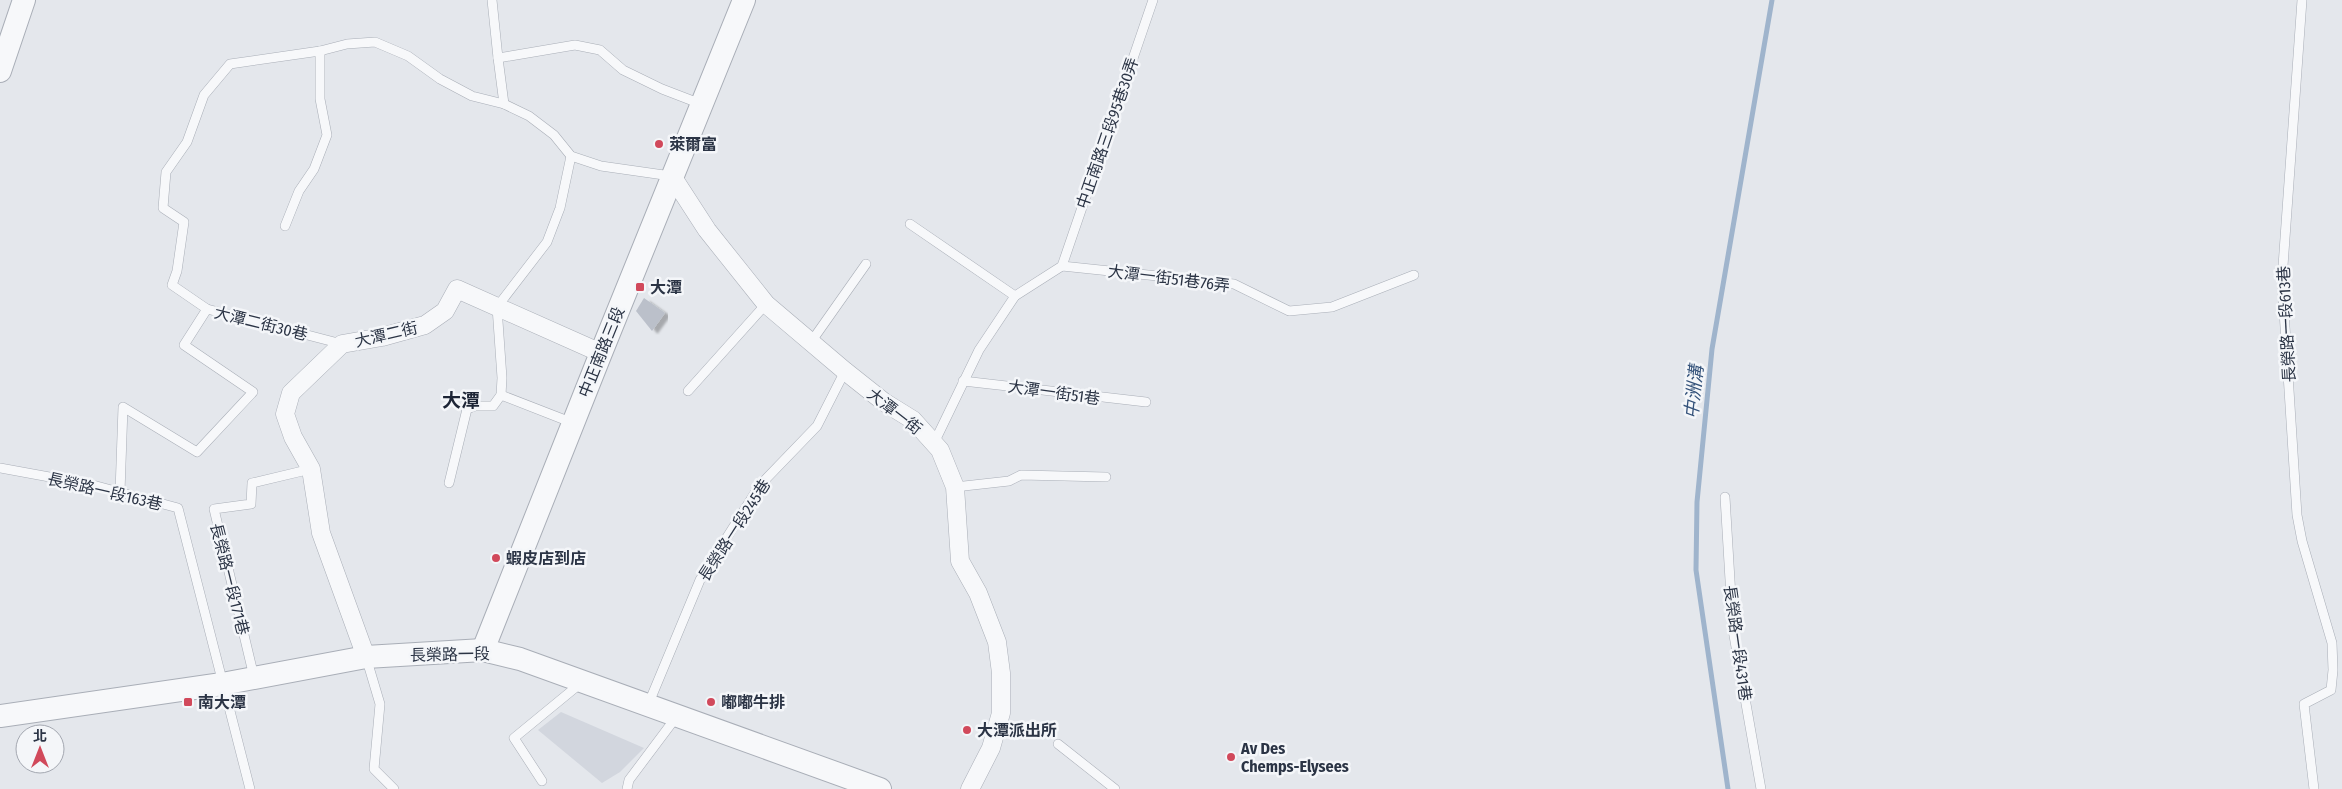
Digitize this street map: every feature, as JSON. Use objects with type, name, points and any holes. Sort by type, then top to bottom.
[{"type":"street","points":[[0,71],[24,0]]},
{"type":"street","name":"中正南路三段","points":[[483,650],[600,353],[744,0]]},
{"type":"street","name":"大潭一街","points":[[672,176],[707,230],[766,304],[845,372],[884,402],[913,420],[940,450],[956,486],[960,561],[978,594],[997,642],[1001,673],[1001,713],[991,748],[970,789]]},
{"type":"street","name":"大潭二街","points":[[366,657],[321,533],[310,469],[293,437],[286,414],[291,393],[342,344],[382,337],[425,325],[445,311],[457,289],[600,353]]},
{"type":"street","name":"長榮路一段","points":[[0,716],[222,684],[366,657],[483,650],[512,656],[880,789]]},
{"type":"lane","points":[[492,0],[504,104]]},
{"type":"lane","name":"中正南路三段95巷30弄","points":[[1062,266],[1153,0]]},
{"type":"lane","name":"長榮路一段613巷","points":[[2302,0],[2282,280],[2297,515],[2302,541],[2332,643],[2333,670],[2331,690],[2304,704],[2314,789]]},
{"type":"lane","points":[[286,226],[299,191],[314,169],[327,135],[320,100],[320,51],[347,44],[376,42],[408,56],[440,79],[472,96],[504,104],[529,116],[554,135],[571,156],[601,166],[672,176]]},
{"type":"lane","points":[[498,58],[575,45],[600,50],[622,70],[662,89],[702,104]]},
{"type":"lane","name":"大潭二街30巷","points":[[320,51],[230,64],[204,95],[187,142],[166,172],[163,208],[184,222],[172,285],[207,309],[342,344]]},
{"type":"lane","points":[[449,483],[467,410],[475,406],[493,406],[501,395],[502,378],[497,307],[547,242],[560,208],[571,156]]},
{"type":"lane","points":[[910,224],[1015,296]]},
{"type":"lane","points":[[811,342],[866,264]]},
{"type":"lane","points":[[934,443],[979,350],[1015,296],[1062,266]]},
{"type":"lane","name":"大潭一街51巷76弄","points":[[1062,266],[1234,284],[1290,311],[1332,307],[1414,275]]},
{"type":"lane","points":[[688,391],[766,304]]},
{"type":"lane","points":[[120,492],[123,407],[198,452],[253,392],[184,346],[207,309]]},
{"type":"lane","name":"長榮路一段245巷","points":[[648,705],[700,580],[760,485],[817,426],[845,372]]},
{"type":"lane","name":"大潭一街51巷","points":[[963,381],[1146,402]]},
{"type":"lane","points":[[501,395],[573,423]]},
{"type":"lane","name":"長榮路一段163巷","points":[[0,468],[93,485],[178,508],[222,684]]},
{"type":"lane","name":"長榮路一段171巷","points":[[254,677],[214,509],[251,504],[252,483],[310,469]]},
{"type":"lane","points":[[956,486],[1009,481],[1021,475],[1106,477]]},
{"type":"lane","name":"長榮路一段431巷","points":[[1725,497],[1733,630],[1761,789]]},
{"type":"lane","points":[[366,657],[380,704],[374,769],[394,789]]},
{"type":"lane","points":[[542,781],[514,738],[583,682]]},
{"type":"lane","points":[[222,684],[250,789]]},
{"type":"lane","points":[[627,789],[629,780],[677,716]]},
{"type":"lane","points":[[1058,744],[1115,789]]},
{"type":"shaded area","points":[[561,712],[644,748],[620,772],[602,783],[538,730]]},
{"type":"building","points":[[644,298],[665,313],[652,331],[636,311]]},
{"type":"waterway","name":"中洲溝","points":[[1728,789],[1696,570],[1697,502],[1712,349],[1772,0]]},
{"type":"place","name":"萊爾富","points":[[659,144]]},
{"type":"place","name":"大潭","points":[[640,287]]},
{"type":"place","name":"蝦皮店到店","points":[[496,558]]},
{"type":"place","name":"南大潭","points":[[188,702]]},
{"type":"place","name":"嘟嘟牛排","points":[[711,702]]},
{"type":"place","name":"大潭派出所","points":[[967,730]]},
{"type":"place","name":"Av Des Chemps-Elysees","points":[[1231,757]]},
{"type":"district","name":"大潭","points":[[461,400]]}]
